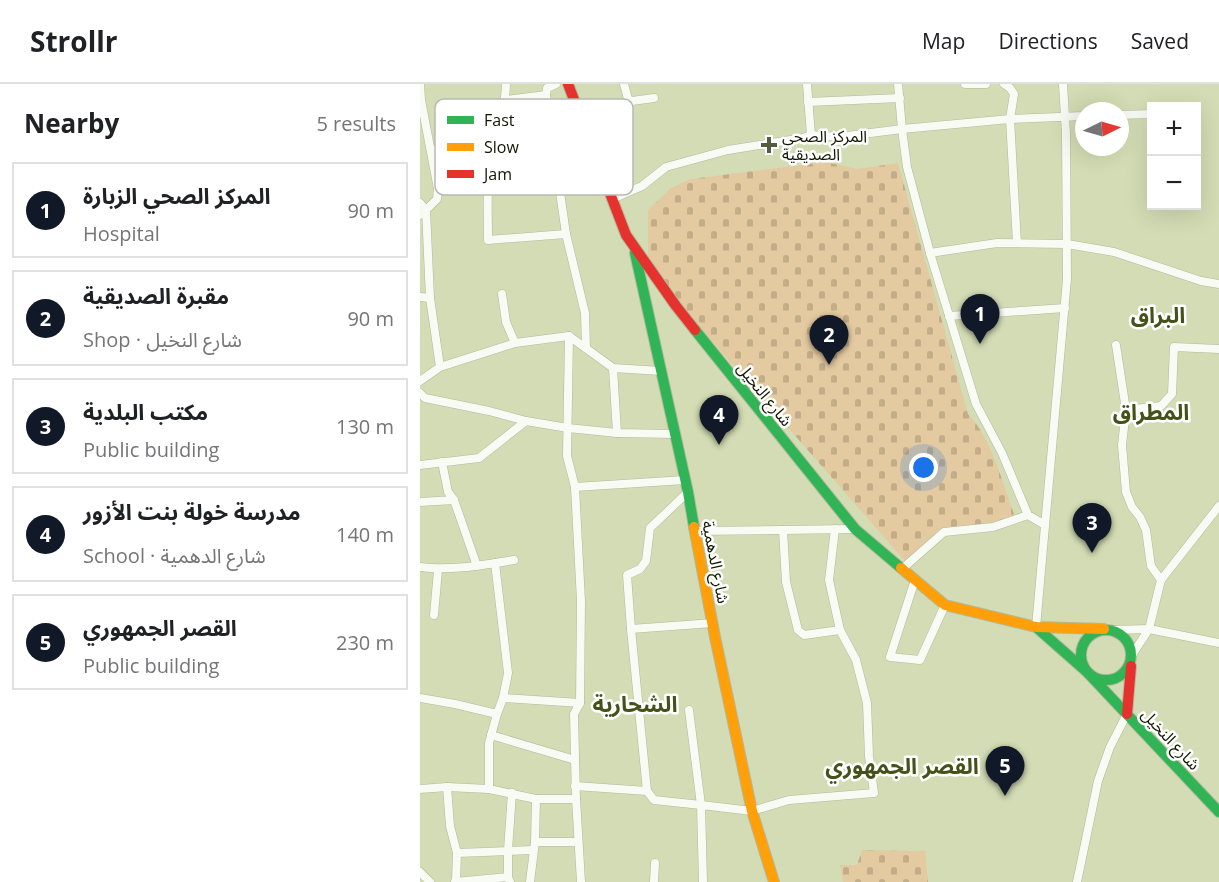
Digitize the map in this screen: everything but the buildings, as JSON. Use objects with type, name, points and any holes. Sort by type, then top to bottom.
[{"type":"street","points":[[420,84],[435,172]]},
{"type":"street","points":[[547,99],[548,88],[556,84]]},
{"type":"street","name":"شارع النخيل","points":[[568,84],[574,99]]},
{"type":"street","points":[[624,84],[628,99]]},
{"type":"street","points":[[807,84],[811,135]]},
{"type":"street","points":[[898,84],[907,167],[930,253],[976,404],[1002,453],[1028,515],[1045,525]]},
{"type":"street","points":[[965,84],[986,84]]},
{"type":"street","points":[[1004,84],[1014,94],[1010,119],[1017,243]]},
{"type":"street","points":[[1036,627],[1067,279],[1063,84]]},
{"type":"street","points":[[514,99],[546,95]]},
{"type":"street","points":[[633,101],[654,98]]},
{"type":"street","points":[[808,102],[900,98]]},
{"type":"street","points":[[1129,115],[1147,114]]},
{"type":"street","points":[[633,190],[642,186],[666,167],[728,150],[811,135],[839,137],[1010,119],[1075,116]]},
{"type":"street","points":[[431,150],[435,150]]},
{"type":"street","points":[[423,213],[437,199],[437,195]]},
{"type":"street","points":[[489,195],[488,240],[566,234]]},
{"type":"street","points":[[560,195],[566,234],[585,313],[586,348]]},
{"type":"street","name":"شارع النخيل","points":[[610,195],[626,235],[676,306],[855,529],[945,605],[1036,627],[1108,630]]},
{"type":"street","points":[[612,199],[621,195]]},
{"type":"street","points":[[420,204],[423,213],[430,298],[440,367]]},
{"type":"street","points":[[930,253],[997,243],[1067,244],[1114,252],[1201,281],[1219,284]]},
{"type":"street","name":"شارع الدهمية","points":[[634,247],[688,492],[752,811],[774,882]]},
{"type":"street","points":[[502,294],[506,322],[515,343]]},
{"type":"street","points":[[420,297],[430,298]]},
{"type":"street","points":[[949,316],[1065,308]]},
{"type":"street","points":[[569,336],[567,456],[575,487],[581,601],[580,704],[574,714],[581,882]]},
{"type":"street","points":[[420,381],[440,367],[515,343],[569,336],[613,368],[661,371]]},
{"type":"street","points":[[1116,345],[1126,410],[1122,445],[1125,492],[1146,530],[1151,566],[1161,580]]},
{"type":"street","points":[[1126,410],[1161,406],[1172,394],[1174,346],[1219,349]]},
{"type":"street","points":[[613,368],[617,433]]},
{"type":"street","points":[[420,393],[425,398],[568,429],[675,434]]},
{"type":"street","points":[[420,465],[479,458],[526,421]]},
{"type":"street","points":[[442,462],[448,492],[454,500],[477,566]]},
{"type":"street","points":[[575,487],[685,480]]},
{"type":"street","points":[[688,492],[650,528],[646,561],[640,569],[627,575],[647,791],[654,800],[752,811],[789,800],[874,793],[869,756],[867,703],[856,660],[840,630],[829,580],[835,529]]},
{"type":"street","points":[[420,502],[454,500]]},
{"type":"street","points":[[1219,506],[1161,580],[1149,629],[1127,670],[1112,680],[1103,681],[1087,672],[1081,657],[1084,642],[1096,631],[1149,629],[1219,643]]},
{"type":"street","points":[[902,569],[944,532],[993,527],[1028,515]]},
{"type":"street","points":[[695,531],[855,529]]},
{"type":"street","points":[[783,530],[786,582],[798,630],[804,635],[840,630]]},
{"type":"street","points":[[420,567],[438,570],[514,560]]},
{"type":"street","points":[[489,789],[489,743],[508,673],[495,563]]},
{"type":"street","points":[[434,615],[438,570]]},
{"type":"street","points":[[915,580],[890,657],[920,660],[945,605]]},
{"type":"street","points":[[631,629],[713,623]]},
{"type":"street","name":"شارع النخيل","points":[[1036,627],[1087,672],[1219,812]]},
{"type":"street","points":[[1077,882],[1098,781],[1110,747],[1127,714],[1131,647],[1120,633],[1108,630]]},
{"type":"street","points":[[420,698],[497,714]]},
{"type":"street","points":[[503,698],[580,704]]},
{"type":"street","points":[[689,710],[701,805],[703,882]]},
{"type":"street","points":[[491,735],[575,760]]},
{"type":"street","points":[[576,786],[647,791]]},
{"type":"street","points":[[447,787],[450,826],[457,854],[456,882],[509,880],[508,850],[512,793]]},
{"type":"street","points":[[420,789],[447,787],[489,789],[536,799],[576,799]]},
{"type":"street","points":[[530,882],[536,799]]},
{"type":"street","points":[[457,854],[578,842]]},
{"type":"street","points":[[654,882],[655,863]]},
{"type":"street","points":[[420,872],[430,882]]},
{"type":"green space","points":[[826,162],[857,169],[898,163],[968,414],[990,448],[1014,514],[1006,528],[946,532],[905,561],[676,300],[648,258],[648,210],[671,188],[691,179]]},
{"type":"green space","points":[[862,850],[925,851],[928,882],[843,882],[840,865],[857,865]]},
{"type":"traffic: fast","points":[[635,253],[694,527]]},
{"type":"traffic: fast","points":[[695,330],[855,529],[901,568]]},
{"type":"traffic: fast","points":[[1036,627],[1087,672],[1219,812]]},
{"type":"traffic: fast","points":[[1111,630],[1124,637],[1130,645],[1131,655],[1130,665],[1124,673],[1116,679],[1101,680],[1088,673],[1082,665],[1081,650],[1088,637],[1096,631],[1111,630]]},
{"type":"traffic: slow","points":[[694,527],[752,811],[774,882]]},
{"type":"traffic: slow","points":[[901,568],[945,605],[1036,627],[1104,629]]},
{"type":"traffic: jam","points":[[568,84],[574,99]]},
{"type":"traffic: jam","points":[[611,195],[626,235],[695,330]]},
{"type":"traffic: jam","points":[[1127,714],[1131,666]]},
{"type":"place","name":"المركز الصحي الصديقية","points":[[769,145]]},
{"type":"place","name":"المركز الصحي الزبارة","points":[[980,344]]},
{"type":"place","name":"مقبرة الصديقية","points":[[829,365]]},
{"type":"place","name":"مدرسة خولة بنت الأزور","points":[[719,445]]},
{"type":"place","name":"مكتب البلدية","points":[[1092,553]]},
{"type":"place","name":"القصر الجمهوري","points":[[1005,796]]},
{"type":"district","name":"البراق","points":[[1158,315]]},
{"type":"district","name":"المطراق","points":[[1151,412]]},
{"type":"district","name":"الشحارية","points":[[635,704]]},
{"type":"district","name":"القصر الجمهوري","points":[[902,766]]}]
